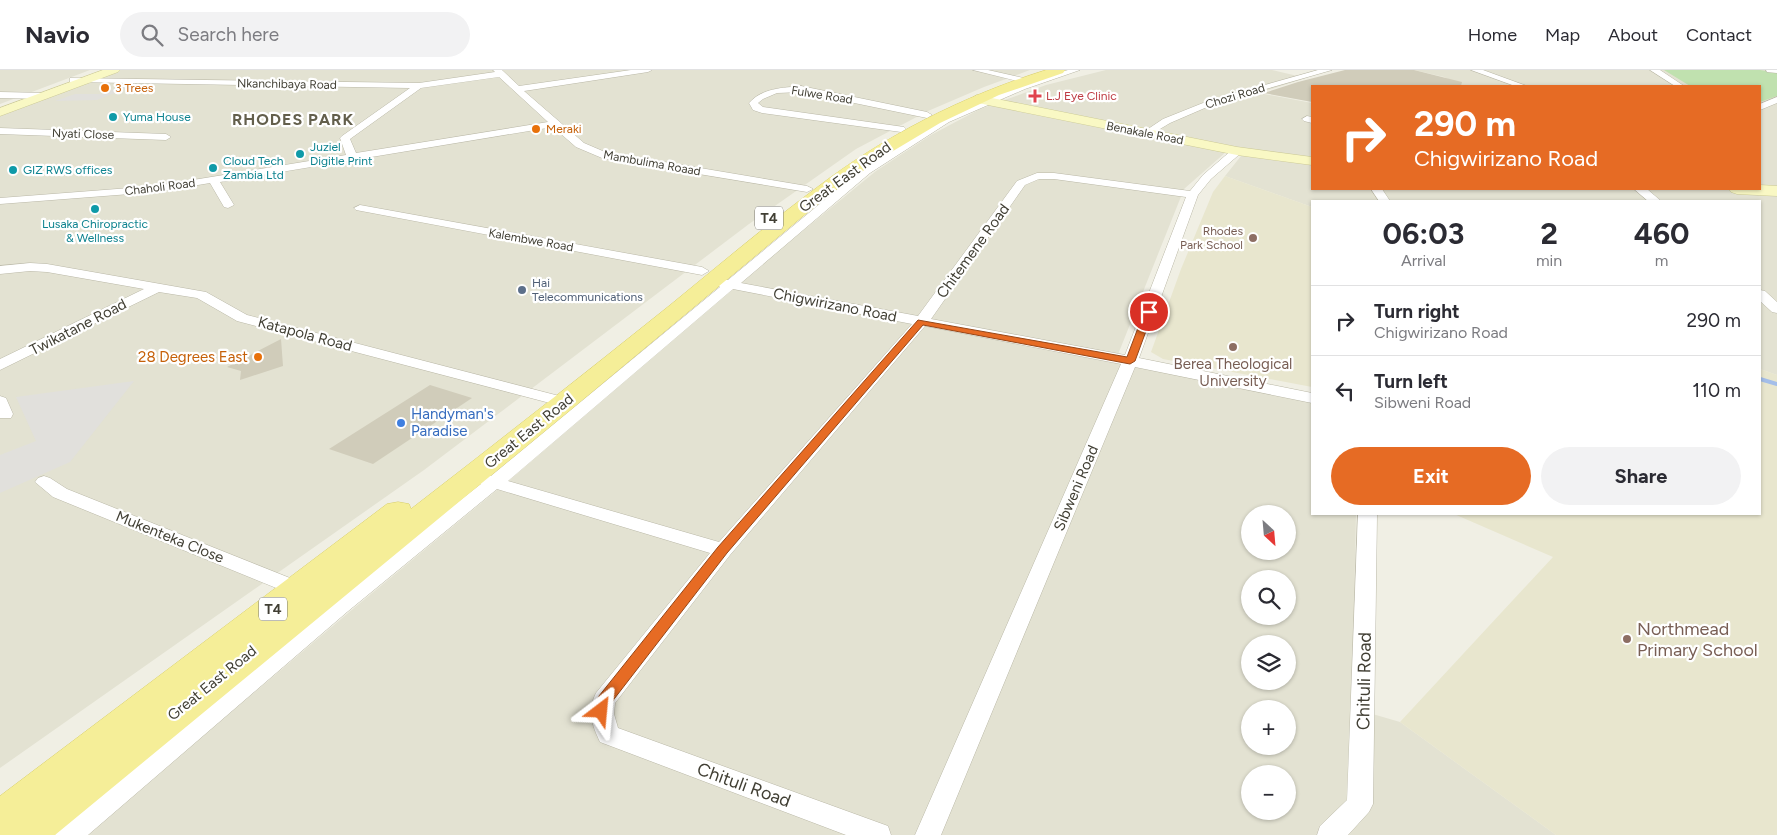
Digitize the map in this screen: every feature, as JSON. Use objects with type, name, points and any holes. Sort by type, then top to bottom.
[{"type":"main road","name":"Great East Road","points":[[714,279],[807,188],[836,168],[901,129],[927,116],[1018,77],[1046,70]]},
{"type":"main road","name":"Great East Road","points":[[0,820],[298,589],[714,279],[821,192],[854,168],[910,132],[982,100],[1018,77],[1059,70]]},
{"type":"main road","name":"Great East Road","points":[[24,835],[484,479],[555,399]]},
{"type":"street","points":[[0,108],[100,70]]},
{"type":"street","points":[[0,112],[114,70]]},
{"type":"street","points":[[518,89],[648,70]]},
{"type":"street","points":[[977,70],[1018,77]]},
{"type":"street","points":[[982,100],[1076,70]]},
{"type":"street","name":"Chozi Road","points":[[1147,133],[1178,115],[1328,70]]},
{"type":"street","points":[[1475,70],[1520,85]]},
{"type":"street","points":[[1654,70],[1678,85]]},
{"type":"street","points":[[1770,70],[1777,71]]},
{"type":"street","name":"Nkanchibaya Road","points":[[73,80],[419,86],[499,72]]},
{"type":"street","name":"Mambulima Roaad","points":[[499,72],[580,145],[602,155],[807,188]]},
{"type":"street","points":[[1284,72],[1302,77]]},
{"type":"street","points":[[352,157],[345,138],[419,86]]},
{"type":"street","name":"Fulwe Road","points":[[901,129],[762,110],[756,108],[753,103],[760,97],[776,91],[801,89],[927,116]]},
{"type":"street","points":[[0,95],[45,96]]},
{"type":"street","name":"Benakale Road","points":[[982,100],[1237,151],[1275,158],[1311,161]]},
{"type":"street","points":[[1761,107],[1777,100]]},
{"type":"street","name":"Chaholi Road","points":[[0,201],[156,189],[555,124]]},
{"type":"street","name":"Nyati Close","points":[[0,131],[166,137]]},
{"type":"street","name":"Sibweni Road","points":[[928,835],[1130,361],[1193,195],[1207,177],[1237,151]]},
{"type":"street","name":"Chitemene Road","points":[[609,734],[603,723],[601,711],[604,700],[723,550],[921,322],[1021,183],[1037,176],[1054,176],[1193,195]]},
{"type":"street","points":[[213,180],[228,205]]},
{"type":"street","points":[[1641,190],[1653,200]]},
{"type":"street","points":[[1757,190],[1777,191]]},
{"type":"street","name":"Kalembwe Road","points":[[360,208],[714,279]]},
{"type":"street","name":"Katapola Road","points":[[0,270],[30,267],[46,268],[201,295],[242,318],[555,399]]},
{"type":"street","points":[[68,835],[339,606],[714,279]]},
{"type":"street","name":"Chigwirizano Road","points":[[714,279],[921,322],[1130,361],[1311,398]]},
{"type":"street","name":"Twikatane Road","points":[[0,365],[156,288]]},
{"type":"street","points":[[1761,295],[1777,309]]},
{"type":"street","points":[[484,479],[723,550]]},
{"type":"street","name":"Mukenteka Close","points":[[44,482],[60,493],[298,589]]},
{"type":"street","name":"Chituli Road","points":[[1330,835],[1360,804],[1367,515]]},
{"type":"street","name":"Chituli Road","points":[[609,734],[878,835]]},
{"type":"shaded area","points":[[0,70],[90,70],[0,104]]},
{"type":"shaded area","points":[[120,70],[1030,70],[928,111],[856,149],[749,224],[424,470],[0,768],[0,115]]},
{"type":"shaded area","points":[[1106,70],[1272,70],[1306,78],[1259,93],[1311,103],[1311,190],[1761,190],[1761,85],[1460,85],[1444,77],[1414,70],[1777,70],[1777,375],[1761,369],[1761,200],[1311,200],[1311,207],[1225,176],[1245,151],[1226,152],[1184,189],[1115,362],[1311,403],[1311,515],[1356,515],[1352,708],[1400,722],[1556,835],[86,835],[354,608],[520,471],[750,274],[876,171],[931,135],[980,109],[1046,85]]},
{"type":"shaded area","name":"3 Trees","points":[[120,87],[130,87],[97,100],[55,101],[75,94],[101,94]]},
{"type":"shaded area","name":"Rhodes Park School","points":[[1225,176],[1311,207],[1311,387],[1163,359],[1151,352],[1181,269],[1213,192]]},
{"type":"shaded area","name":"Northmead Primary School","points":[[1761,369],[1777,375],[1777,835],[1556,835],[1400,722],[1553,557],[1456,515],[1761,515]]},
{"type":"shaded area","points":[[134,381],[70,462],[0,493],[0,455],[36,441],[16,397]]},
{"type":"green space","points":[[1664,70],[1760,70],[1777,73],[1777,96],[1761,102],[1761,85],[1688,85]]},
{"type":"building","points":[[1345,70],[1414,70],[1462,82],[1461,85],[1311,85],[1311,102],[1264,93]]},
{"type":"building","name":"28 Degrees East","points":[[281,339],[283,366],[240,380],[241,371],[227,367]]},
{"type":"building","name":"Handyman's Paradise","points":[[430,385],[472,398],[373,464],[329,449]]},
{"type":"waterway","points":[[1761,379],[1777,384]]},
{"type":"place","name":"3 Trees","points":[[105,88]]},
{"type":"place","name":"L.J Eye Clinic","points":[[1035,96]]},
{"type":"place","name":"Yuma House","points":[[113,117]]},
{"type":"place","name":"Meraki","points":[[536,129]]},
{"type":"place","name":"Juziel Digitle Print","points":[[300,154]]},
{"type":"place","name":"Cloud Tech Zambia Ltd","points":[[213,168]]},
{"type":"place","name":"GIZ RWS offices","points":[[13,170]]},
{"type":"place","name":"Lusaka Chiropractic & Wellness","points":[[95,209]]},
{"type":"place","name":"Rhodes Park School","points":[[1253,238]]},
{"type":"place","name":"Hai Telecommunications","points":[[522,290]]},
{"type":"place","name":"Berea Theological University","points":[[1233,347]]},
{"type":"place","name":"28 Degrees East","points":[[258,357]]},
{"type":"place","name":"Handyman's Paradise","points":[[401,423]]},
{"type":"place","name":"Northmead Primary School","points":[[1627,639]]},
{"type":"district","name":"RHODES PARK","points":[[293,119]]},
{"type":"route","points":[[601,711],[604,700],[723,550],[921,322],[1130,361],[1149,312]]}]
